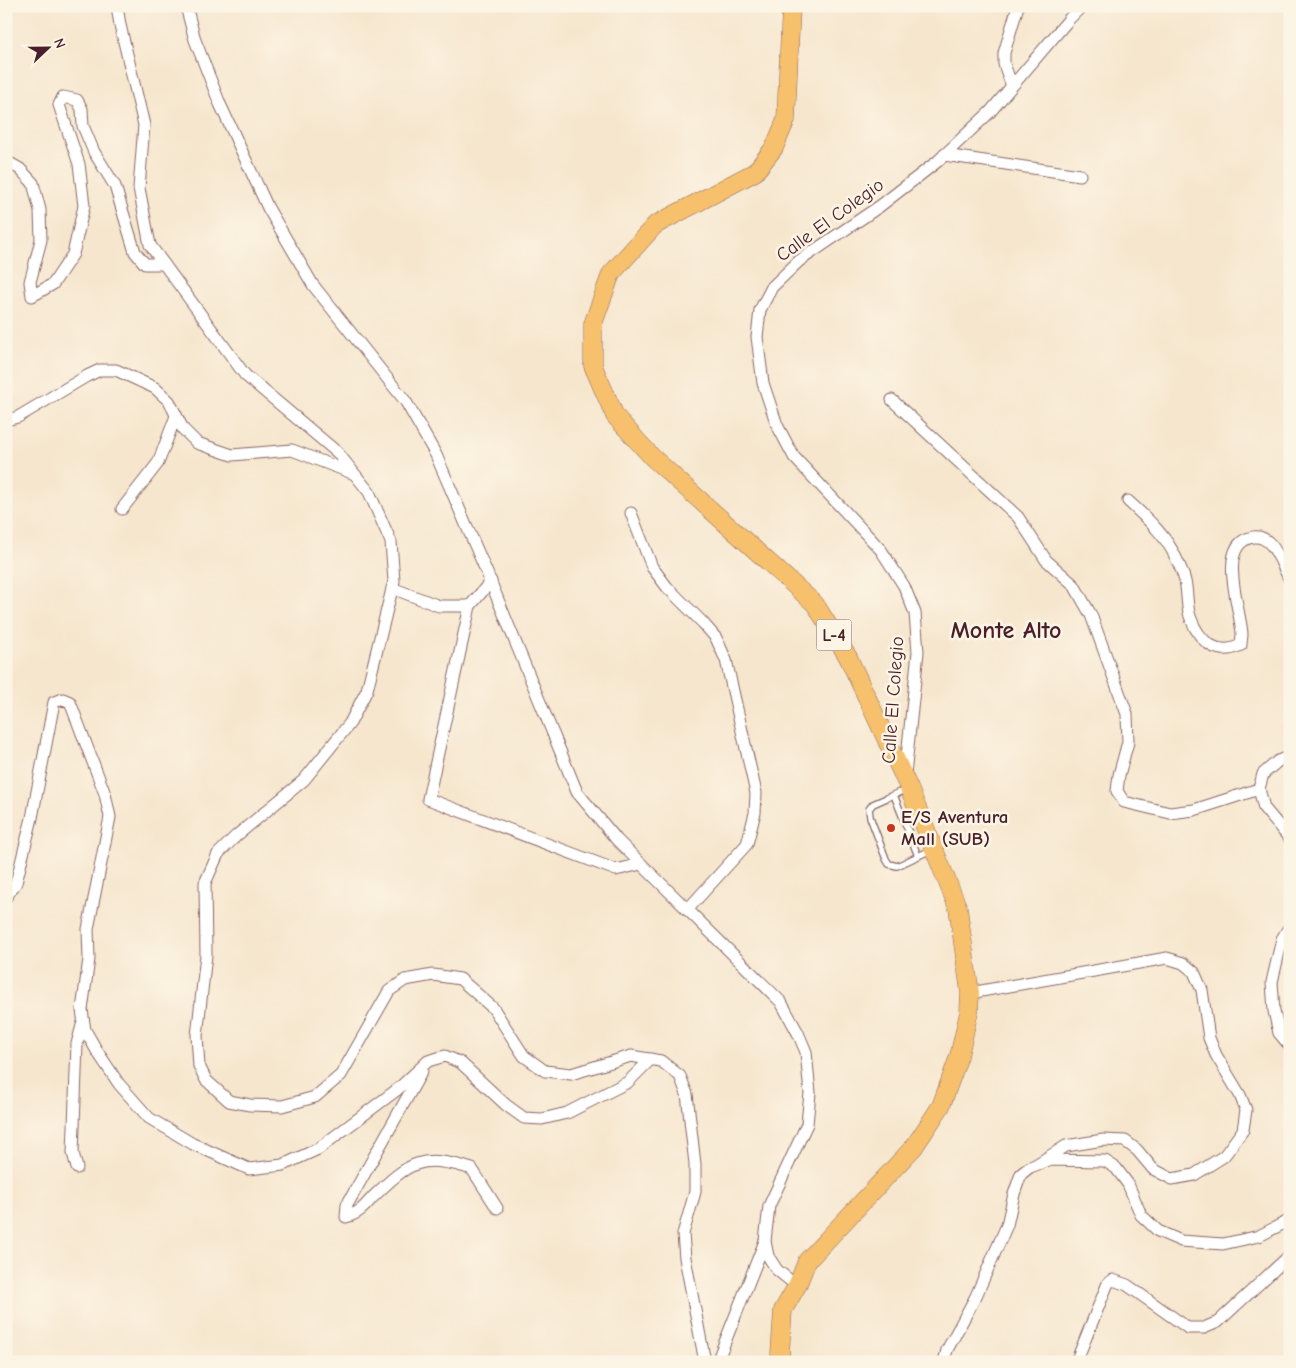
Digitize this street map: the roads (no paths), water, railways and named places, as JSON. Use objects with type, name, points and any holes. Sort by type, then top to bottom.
[{"type":"main road","name":"L-4","points":[[782,1362],[780,1354],[783,1310],[797,1286],[807,1261],[914,1147],[940,1106],[959,1056],[969,1012],[970,993],[958,908],[926,852],[902,787],[848,656],[815,604],[652,457],[615,416],[594,366],[593,324],[611,274],[654,226],[755,172],[774,148],[786,120],[791,6]]},
{"type":"street","points":[[117,6],[144,125],[139,188],[150,245],[245,375],[338,453],[369,492],[390,542],[394,581],[367,690],[350,723],[304,780],[236,836],[218,854],[205,884],[206,955],[197,1036],[199,1066],[206,1080],[229,1101],[250,1105],[282,1106],[315,1098],[341,1075],[389,991],[404,980],[433,975],[460,979],[494,1008],[524,1056],[545,1071],[570,1074],[631,1056],[661,1061],[680,1076],[687,1094],[695,1164],[695,1192],[683,1234],[685,1258],[705,1362]]},
{"type":"street","points":[[186,6],[195,40],[220,104],[268,208],[313,285],[406,402],[436,455],[491,581],[577,792],[616,840],[781,1002],[798,1032],[806,1052],[810,1093],[807,1124],[769,1206],[765,1241],[717,1362]]},
{"type":"street","points":[[1012,86],[1004,64],[1004,53],[1018,6]]},
{"type":"street","name":"Calle El Colegio","points":[[902,787],[918,652],[915,613],[904,586],[881,550],[794,458],[777,425],[763,383],[757,338],[760,310],[772,287],[799,261],[880,206],[944,156],[990,112],[1082,6]]},
{"type":"street","points":[[6,161],[20,169],[34,183],[40,210],[41,240],[30,282],[32,296],[52,284],[73,254],[84,206],[79,164],[59,106],[63,98],[77,100],[82,109],[83,126],[94,152],[115,186],[135,252],[145,264],[164,264]]},
{"type":"street","points":[[944,156],[1080,175]]},
{"type":"street","points":[[6,420],[18,417],[100,370],[116,370],[155,388],[169,400],[182,429],[197,443],[232,455],[292,450],[354,473]]},
{"type":"street","points":[[892,400],[1018,517],[1046,560],[1074,586],[1092,615],[1127,714],[1128,742],[1119,775],[1117,791],[1124,802],[1170,812],[1194,810],[1259,789]]},
{"type":"street","points":[[122,510],[158,463],[176,416]]},
{"type":"street","points":[[1128,501],[1155,527],[1175,554],[1185,581],[1190,619],[1204,640],[1216,649],[1233,649],[1241,645],[1242,634],[1233,590],[1234,561],[1237,546],[1245,539],[1254,536],[1266,540],[1275,549],[1290,580]]},
{"type":"street","points":[[631,513],[652,567],[668,587],[716,638],[726,660],[756,793],[755,813],[746,844],[688,910]]},
{"type":"street","points":[[491,581],[470,606],[428,799],[616,870],[641,864]]},
{"type":"street","points":[[392,588],[439,606],[470,606]]},
{"type":"street","points":[[6,897],[16,883],[30,827],[54,702],[63,699],[70,702],[105,794],[110,818],[88,929],[89,959],[82,1010],[85,1030],[119,1084],[149,1118],[193,1144],[249,1169],[283,1165],[318,1149],[398,1089],[428,1061],[445,1056],[461,1062],[506,1105],[524,1118],[542,1119],[567,1113],[628,1082],[651,1059]]},
{"type":"street","points":[[1290,756],[1278,761],[1263,774],[1259,789],[1264,808],[1290,840]]},
{"type":"street","points":[[1290,926],[1282,939],[1272,982],[1274,1011],[1279,1033],[1290,1046]]},
{"type":"street","points":[[970,993],[1167,958],[1183,962],[1194,972],[1202,990],[1209,1038],[1216,1055],[1246,1110],[1243,1130],[1224,1156],[1194,1175],[1172,1179],[1153,1169],[1137,1150],[1124,1141],[1103,1140],[1066,1146],[1037,1164]]},
{"type":"street","points":[[77,1168],[73,1153],[76,1044],[84,1020]]},
{"type":"street","points":[[428,1061],[347,1205],[346,1217],[356,1215],[397,1174],[418,1162],[450,1162],[472,1169],[497,1208]]},
{"type":"street","points":[[944,1362],[947,1350],[976,1296],[1007,1225],[1021,1174],[1037,1164],[1049,1160],[1105,1161],[1116,1168],[1128,1184],[1141,1215],[1158,1230],[1181,1241],[1223,1244],[1259,1236],[1290,1220]]},
{"type":"street","points":[[765,1241],[768,1256],[776,1270],[797,1286]]},
{"type":"street","points":[[1076,1362],[1108,1283],[1113,1280],[1127,1285],[1188,1328],[1204,1328],[1218,1322],[1290,1255]]},
{"type":"lane","points":[[902,787],[873,804],[869,809],[870,816],[886,859],[890,864],[897,866],[926,852]]},
{"type":"place","name":"E/S Aventura Mall (SUB)","points":[[891,828]]},
{"type":"district","name":"Monte Alto","points":[[1006,630]]}]
